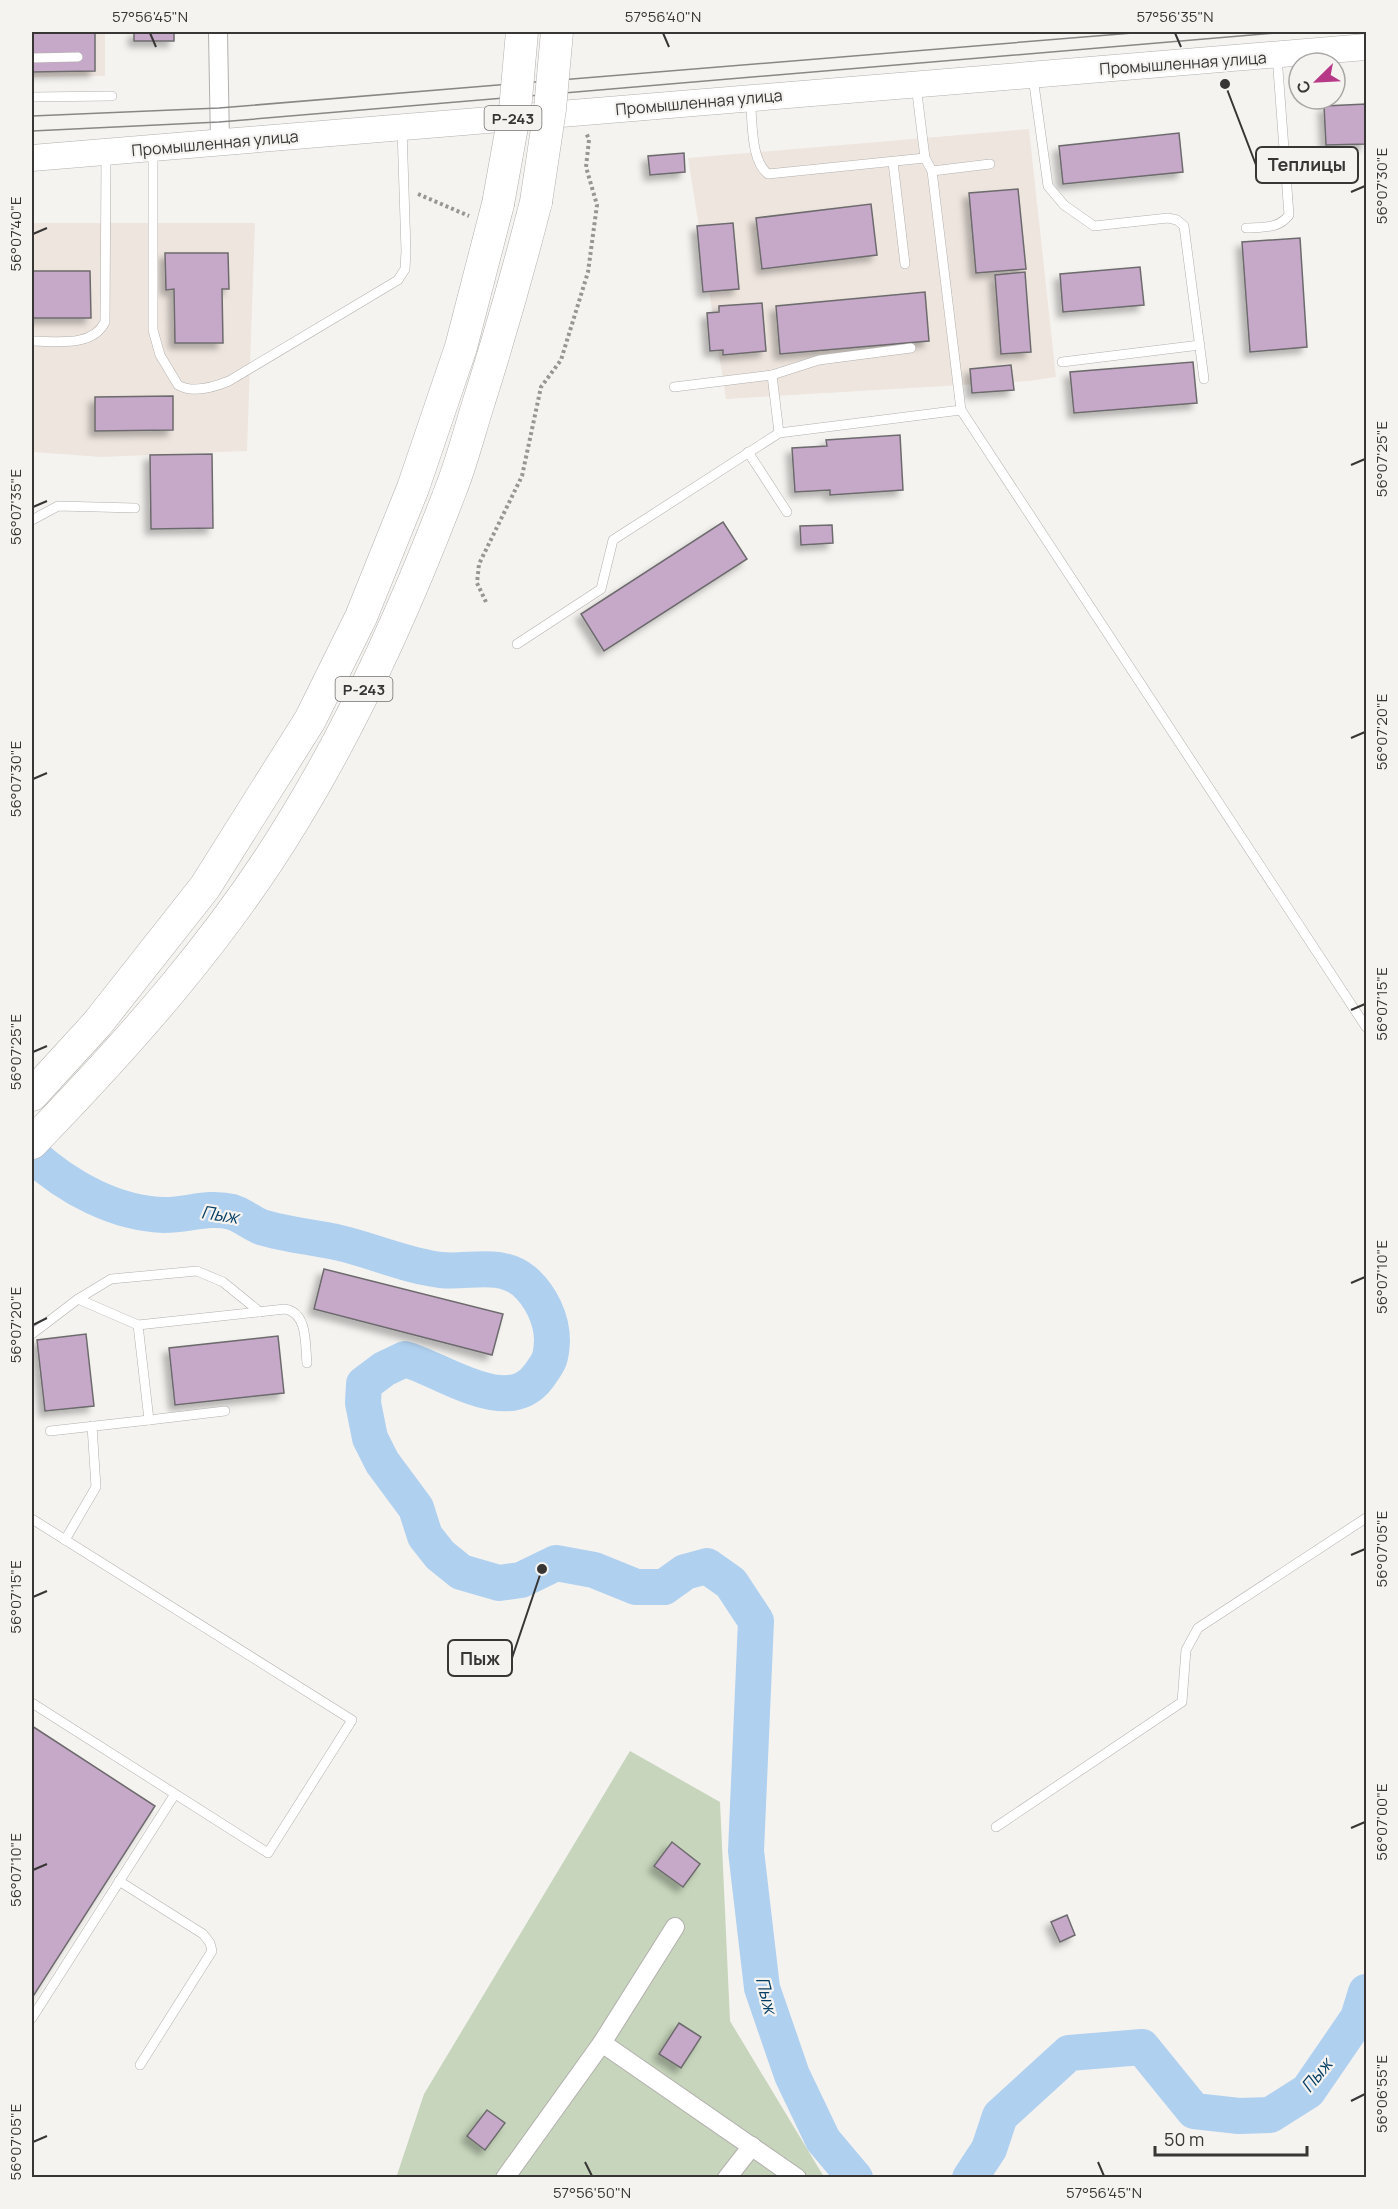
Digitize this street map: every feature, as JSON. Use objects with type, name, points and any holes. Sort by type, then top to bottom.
[{"type":"highway","name":"Р-243","points":[[37,1090],[97,1024],[205,887],[310,720],[361,617],[413,488],[461,347],[498,204],[515,110],[522,32]]},
{"type":"highway","name":"Р-243","points":[[32,1143],[147,1021],[233,912],[296,818],[388,642],[452,487],[508,310],[536,202],[550,109],[557,32]]},
{"type":"street","points":[[218,32],[220,143]]},
{"type":"street","name":"Промышленная улица","points":[[32,158],[1366,47]]},
{"type":"street","points":[[505,2178],[602,2043],[675,1927]]},
{"type":"street","points":[[602,2043],[797,2178]]},
{"type":"street","points":[[727,2178],[752,2146]]},
{"type":"lane","points":[[1246,228],[1275,226],[1284,222],[1289,215],[1277,56]]},
{"type":"lane","points":[[32,58],[78,57]]},
{"type":"lane","points":[[1033,74],[1045,172],[1053,194],[1094,226],[1168,218],[1177,220],[1184,226],[1204,379]]},
{"type":"lane","points":[[916,83],[925,158],[932,171],[961,411],[1366,1027]]},
{"type":"lane","points":[[32,97],[112,96]]},
{"type":"lane","points":[[750,97],[757,159],[768,174],[925,158]]},
{"type":"lane","points":[[153,149],[155,343],[178,385],[184,388],[204,389],[229,381],[398,280],[405,269],[406,251],[402,127]]},
{"type":"lane","points":[[32,341],[81,341],[102,328],[105,322],[106,152]]},
{"type":"lane","points":[[892,162],[905,264]]},
{"type":"lane","points":[[932,171],[990,164]]},
{"type":"lane","points":[[1062,362],[1200,345]]},
{"type":"lane","points":[[674,387],[772,375],[819,360],[911,348]]},
{"type":"lane","points":[[772,375],[779,432]]},
{"type":"lane","points":[[517,644],[602,589],[613,540],[779,432],[961,411]]},
{"type":"lane","points":[[748,452],[787,512]]},
{"type":"lane","points":[[32,520],[58,506],[135,508]]},
{"type":"lane","points":[[32,1334],[78,1299],[111,1279],[197,1271],[223,1282],[260,1312]]},
{"type":"lane","points":[[78,1299],[138,1325],[285,1309],[293,1311],[300,1316],[307,1363]]},
{"type":"lane","points":[[138,1325],[149,1420]]},
{"type":"lane","points":[[50,1431],[225,1412]]},
{"type":"lane","points":[[65,1540],[96,1488],[92,1426]]},
{"type":"lane","points":[[996,1827],[1182,1702],[1186,1650],[1198,1628],[1366,1518]]},
{"type":"lane","points":[[32,1519],[352,1720],[268,1853],[32,1703]]},
{"type":"lane","points":[[32,2018],[175,1794]]},
{"type":"lane","points":[[119,1881],[202,1935],[210,1943],[212,1951],[140,2065]]},
{"type":"path","points":[[486,602],[477,583],[479,564],[522,476],[541,387],[561,360],[588,272],[597,205],[586,167],[589,140],[577,112]]},
{"type":"path","points":[[426,198],[470,216]]},
{"type":"shaded area","points":[[32,32],[105,32],[105,76],[32,77]]},
{"type":"shaded area","points":[[1029,129],[1056,377],[1029,381],[726,399],[688,158]]},
{"type":"shaded area","points":[[32,223],[255,223],[247,451],[101,457],[32,452]]},
{"type":"green space","points":[[630,1751],[720,1802],[730,2021],[824,2177],[396,2178],[424,2094]]},
{"type":"building","points":[[32,32],[95,32],[95,71],[32,72]]},
{"type":"building","points":[[134,32],[174,32],[174,41],[134,41]]},
{"type":"building","points":[[1366,104],[1366,144],[1326,145],[1324,111],[1347,111],[1347,105]]},
{"type":"building","points":[[1179,133],[1183,172],[1063,184],[1059,146]]},
{"type":"building","points":[[684,153],[685,172],[650,175],[648,156]]},
{"type":"building","points":[[1018,189],[1026,269],[976,273],[969,193]]},
{"type":"building","points":[[871,204],[877,255],[762,269],[756,218]]},
{"type":"building","points":[[733,223],[739,289],[703,292],[697,226]]},
{"type":"building","points":[[1300,238],[1307,347],[1250,352],[1242,242]]},
{"type":"building","points":[[165,253],[228,253],[229,289],[222,289],[223,343],[175,343],[174,289],[166,290]]},
{"type":"building","points":[[1140,267],[1144,305],[1063,312],[1060,274]]},
{"type":"building","points":[[32,271],[90,271],[91,318],[32,318]]},
{"type":"building","points":[[1025,272],[1031,352],[1001,354],[995,275]]},
{"type":"building","points":[[925,292],[929,341],[780,354],[776,306]]},
{"type":"building","points":[[762,303],[766,351],[723,355],[723,350],[710,351],[707,313],[719,312],[719,306]]},
{"type":"building","points":[[1193,362],[1197,403],[1074,413],[1070,372]]},
{"type":"building","points":[[1011,365],[1014,390],[972,393],[970,369]]},
{"type":"building","points":[[173,396],[173,430],[95,431],[95,397]]},
{"type":"building","points":[[900,435],[903,490],[830,495],[830,490],[795,492],[792,448],[827,446],[826,440]]},
{"type":"building","points":[[212,454],[213,528],[151,529],[150,455]]},
{"type":"building","points":[[723,522],[747,559],[604,651],[581,614]]},
{"type":"building","points":[[832,525],[833,543],[801,545],[800,526]]},
{"type":"building","points":[[324,1269],[503,1314],[492,1355],[314,1309]]},
{"type":"building","points":[[86,1334],[94,1406],[45,1411],[37,1340]]},
{"type":"building","points":[[278,1336],[284,1393],[175,1405],[169,1348]]},
{"type":"building","points":[[32,1726],[155,1806],[32,1998]]},
{"type":"building","points":[[672,1842],[700,1864],[683,1887],[654,1866]]},
{"type":"building","points":[[1067,1915],[1075,1935],[1060,1942],[1051,1922]]},
{"type":"building","points":[[679,2023],[701,2037],[681,2068],[659,2054]]},
{"type":"building","points":[[487,2110],[505,2123],[485,2150],[467,2136]]},
{"type":"waterway","name":"Пыж","points":[[32,1155],[77,1188],[93,1197],[128,1210],[165,1215],[223,1210],[239,1215],[261,1227],[340,1243],[428,1268],[452,1271],[484,1269],[504,1271],[524,1281],[536,1294],[548,1316],[552,1341],[549,1360],[538,1377],[525,1388],[509,1393],[492,1392],[474,1388],[405,1359],[384,1369],[364,1384],[363,1403],[370,1438],[382,1462],[416,1508],[425,1536],[440,1555],[461,1572],[499,1583],[521,1580],[556,1563],[594,1570],[636,1587],[664,1587],[685,1572],[707,1566],[731,1583],[756,1621],[746,1851],[762,1988],[792,2075],[823,2140],[855,2178]]},
{"type":"waterway","name":"Пыж","points":[[970,2178],[989,2149],[1000,2116],[1069,2053],[1142,2047],[1194,2111],[1239,2116],[1270,2115],[1308,2091],[1358,2018],[1366,1992]]},
{"type":"tram line","points":[[32,116],[219,108],[1145,32]]},
{"type":"tram line","points":[[32,131],[219,122],[1288,32]]},
{"type":"place","name":"Теплицы","points":[[1225,84]]},
{"type":"place","name":"Пыж","points":[[542,1569]]}]
